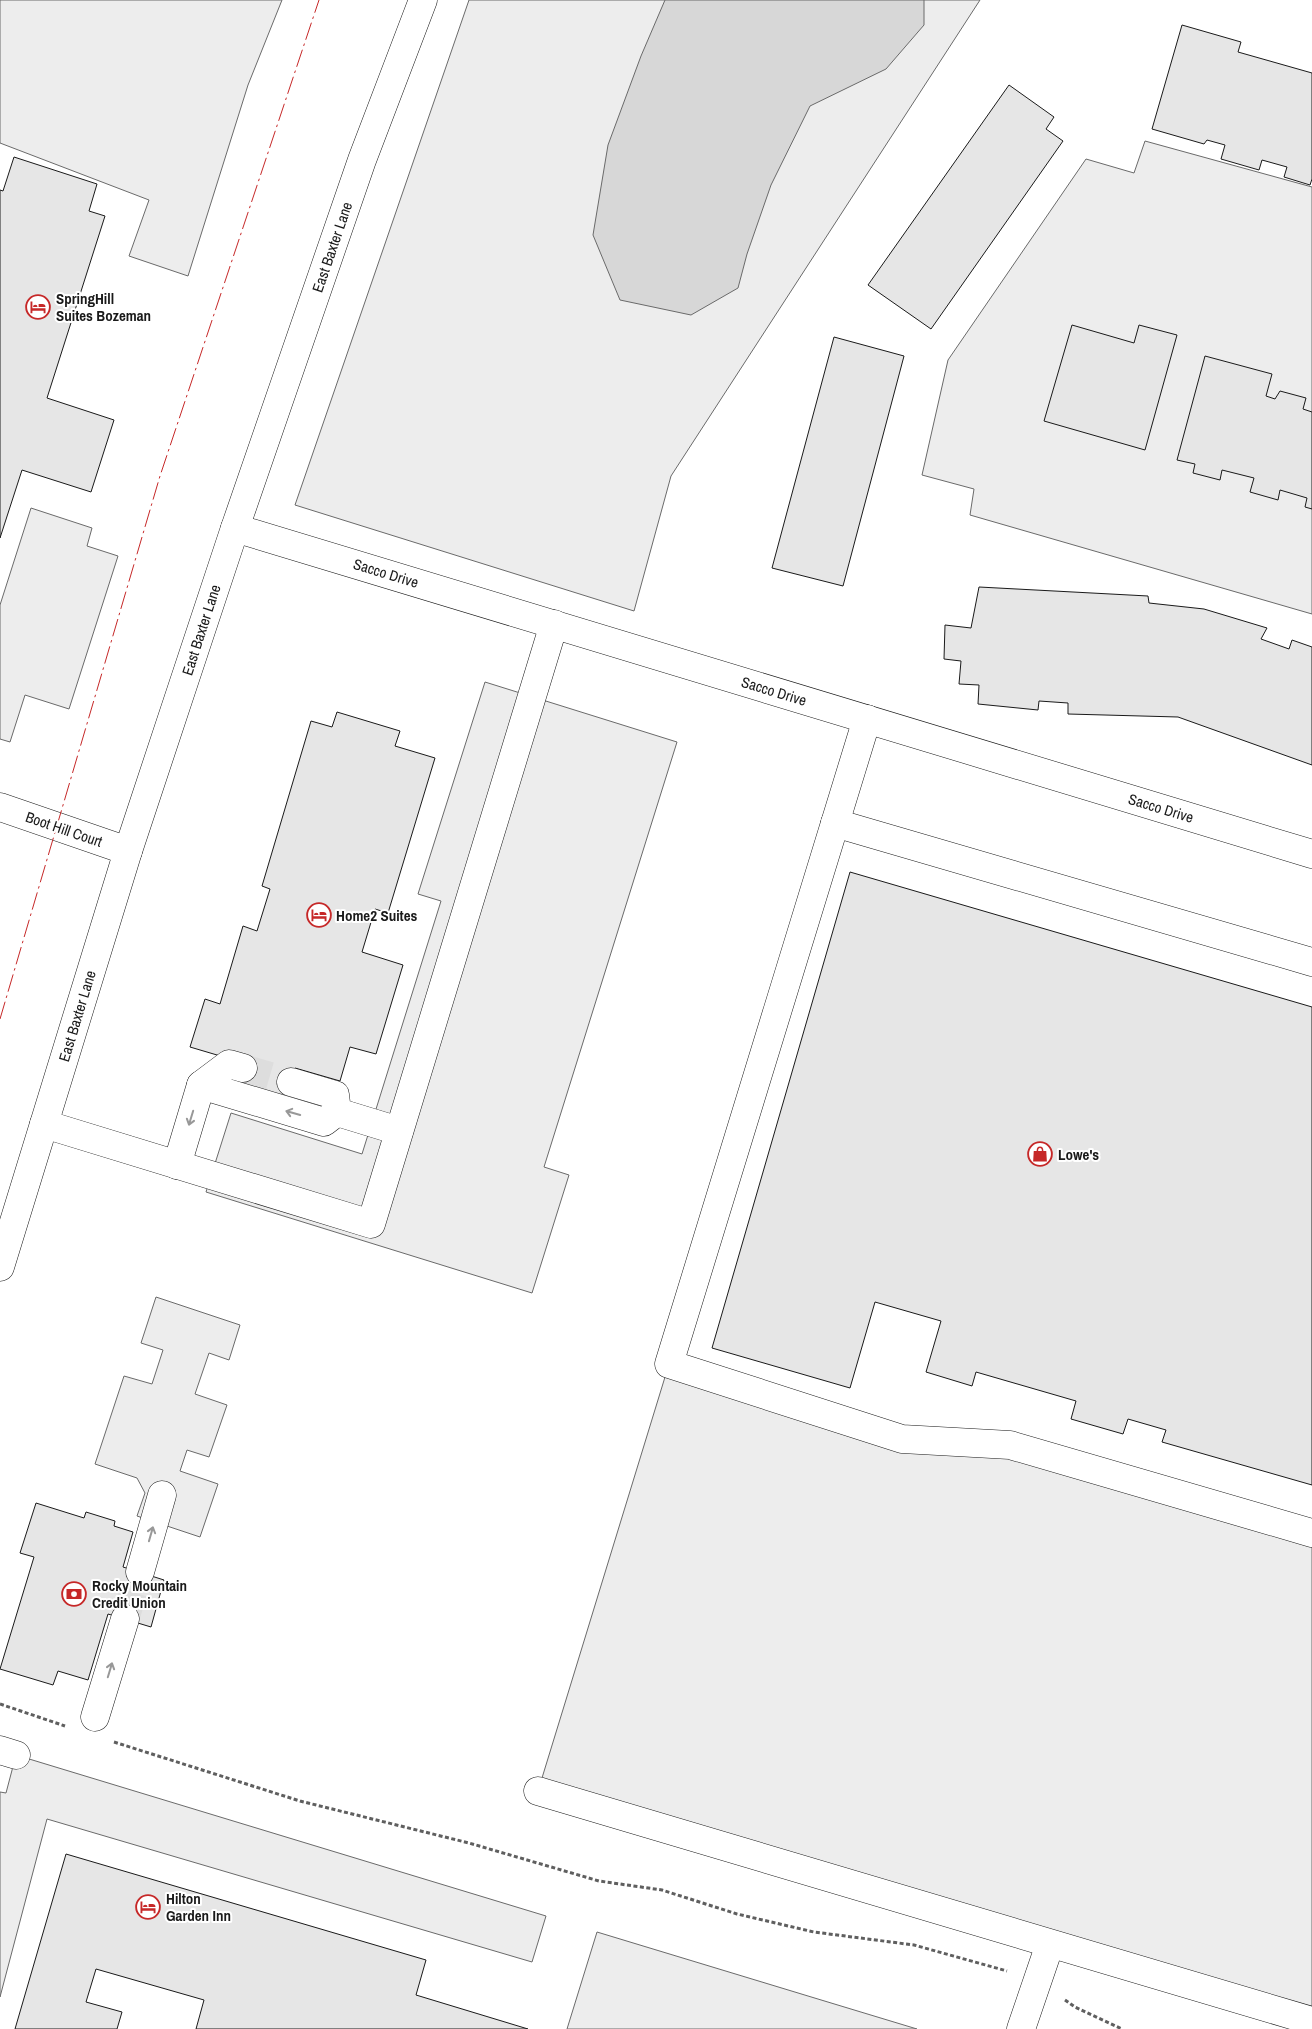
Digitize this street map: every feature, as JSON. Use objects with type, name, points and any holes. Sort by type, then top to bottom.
[{"type":"main road","name":"East Baxter Lane","points":[[0,1267],[128,851],[235,528],[362,160],[423,0]]},
{"type":"main road","name":"Sacco Drive","points":[[235,528],[1312,854]]},
{"type":"main road","points":[[44,1124],[371,1224],[554,624]]},
{"type":"main road","points":[[867,719],[669,1364],[902,1439],[1010,1445],[1312,1533]]},
{"type":"main road","name":"Boot Hill Court","points":[[0,807],[128,851]]},
{"type":"main road","points":[[835,823],[1312,962]]},
{"type":"main road","points":[[177,1165],[201,1086],[229,1064],[243,1068]]},
{"type":"main road","points":[[291,1082],[335,1095],[337,1112]]},
{"type":"main road","points":[[201,1086],[324,1122],[337,1112]]},
{"type":"main road","points":[[337,1112],[399,1131]]},
{"type":"main road","points":[[140,1572],[162,1495]]},
{"type":"main road","points":[[84,1723],[126,1619]]},
{"type":"main road","points":[[538,1791],[1312,2022]]},
{"type":"main road","points":[[1021,2029],[1050,1944]]},
{"type":"path","points":[[0,1704],[84,1723]]},
{"type":"path","points":[[109,1740],[300,1801],[469,1843],[600,1881],[662,1890],[737,1914],[814,1932],[914,1946],[1038,1979],[1075,2007],[1122,2029]]},
{"type":"shaded area","points":[[0,0],[282,0],[248,85],[188,276],[129,256],[149,200],[0,143]]},
{"type":"shaded area","points":[[469,0],[980,0],[671,476],[634,611],[295,505]]},
{"type":"shaded area","points":[[665,0],[924,0],[924,25],[886,69],[810,106],[771,185],[747,254],[738,288],[691,315],[620,300],[593,235],[608,145],[641,56]]},
{"type":"shaded area","points":[[1145,141],[1312,187],[1312,614],[970,515],[974,489],[922,475],[948,360],[1086,159],[1134,173]]},
{"type":"shaded area","points":[[31,508],[92,528],[87,546],[118,556],[69,709],[25,695],[10,742],[0,739],[0,605]]},
{"type":"shaded area","points":[[485,682],[677,742],[544,1167],[569,1175],[532,1293],[206,1192],[231,1113],[362,1154],[441,901],[418,894]]},
{"type":"shaded area","points":[[156,1297],[240,1325],[229,1360],[209,1353],[195,1394],[227,1405],[209,1457],[187,1450],[180,1471],[218,1484],[200,1537],[137,1516],[145,1493],[137,1478],[95,1464],[124,1376],[152,1384],[163,1350],[141,1343]]},
{"type":"shaded area","points":[[669,1364],[902,1439],[1010,1445],[1312,1533],[1312,2021],[538,1791]]},
{"type":"shaded area","points":[[16,1755],[546,1916],[532,1962],[47,1819],[0,1997],[0,1792],[6,1793]]},
{"type":"shaded area","points":[[597,1932],[808,1996],[917,2029],[567,2029]]},
{"type":"building","points":[[1182,25],[1241,42],[1238,52],[1312,73],[1312,179],[1310,185],[1284,177],[1287,167],[1262,160],[1259,170],[1221,159],[1225,145],[1207,140],[1204,144],[1152,129]]},
{"type":"building","points":[[1009,85],[1054,117],[1046,129],[1063,141],[931,329],[868,285]]},
{"type":"building","name":"SpringHill Suites Bozeman","points":[[14,157],[97,184],[89,211],[105,216],[47,398],[114,420],[91,492],[22,470],[0,538],[0,190],[3,191]]},
{"type":"building","points":[[1072,325],[1134,343],[1139,325],[1177,335],[1145,450],[1044,421]]},
{"type":"building","points":[[834,337],[904,356],[843,586],[772,568]]},
{"type":"building","points":[[1205,356],[1272,374],[1266,396],[1275,399],[1280,391],[1306,398],[1303,409],[1312,412],[1312,509],[1305,507],[1307,498],[1280,490],[1278,500],[1250,492],[1254,478],[1222,470],[1220,480],[1193,473],[1195,464],[1177,460]]},
{"type":"building","points":[[979,587],[1148,596],[1149,603],[1204,609],[1267,628],[1261,639],[1289,649],[1292,640],[1312,647],[1312,765],[1178,717],[1068,714],[1068,703],[1039,701],[1038,710],[978,704],[979,685],[959,684],[961,661],[944,659],[945,625],[971,628]]},
{"type":"building","points":[[337,712],[400,731],[395,746],[435,758],[388,913],[375,909],[362,952],[403,965],[376,1054],[350,1047],[340,1081],[295,1068],[284,1104],[236,1090],[244,1063],[190,1047],[205,999],[220,1004],[243,926],[257,931],[270,889],[262,886],[311,721],[332,727]]},
{"type":"building","name":"Lowe's","points":[[850,872],[1312,1007],[1312,1485],[1162,1442],[1166,1430],[1128,1419],[1123,1434],[1071,1419],[1076,1401],[976,1372],[972,1386],[926,1372],[941,1321],[875,1302],[850,1388],[712,1348]]},
{"type":"building","points":[[36,1503],[84,1518],[86,1512],[115,1521],[114,1526],[133,1532],[123,1567],[164,1580],[151,1627],[108,1614],[88,1680],[58,1671],[53,1685],[0,1669],[34,1557],[20,1553]]},
{"type":"building","name":"Hilton Garden Inn","points":[[66,1854],[426,1960],[416,1995],[528,2029],[196,2029],[204,2000],[96,1969],[86,2002],[122,2012],[117,2029],[15,2029]]},
{"type":"tunnel","points":[[243,1068],[291,1082]]},
{"type":"tunnel","points":[[125,1619],[140,1572]]},
{"type":"power","points":[[0,1019],[160,476],[319,0]]},
{"type":"place","name":"SpringHill Suites Bozeman","points":[[38,307]]},
{"type":"place","name":"Home2 Suites","points":[[319,915]]},
{"type":"place","name":"Lowe's","points":[[1040,1154]]},
{"type":"place","name":"Rocky Mountain Credit Union","points":[[74,1594]]},
{"type":"place","name":"Hilton Garden Inn","points":[[148,1907]]}]
